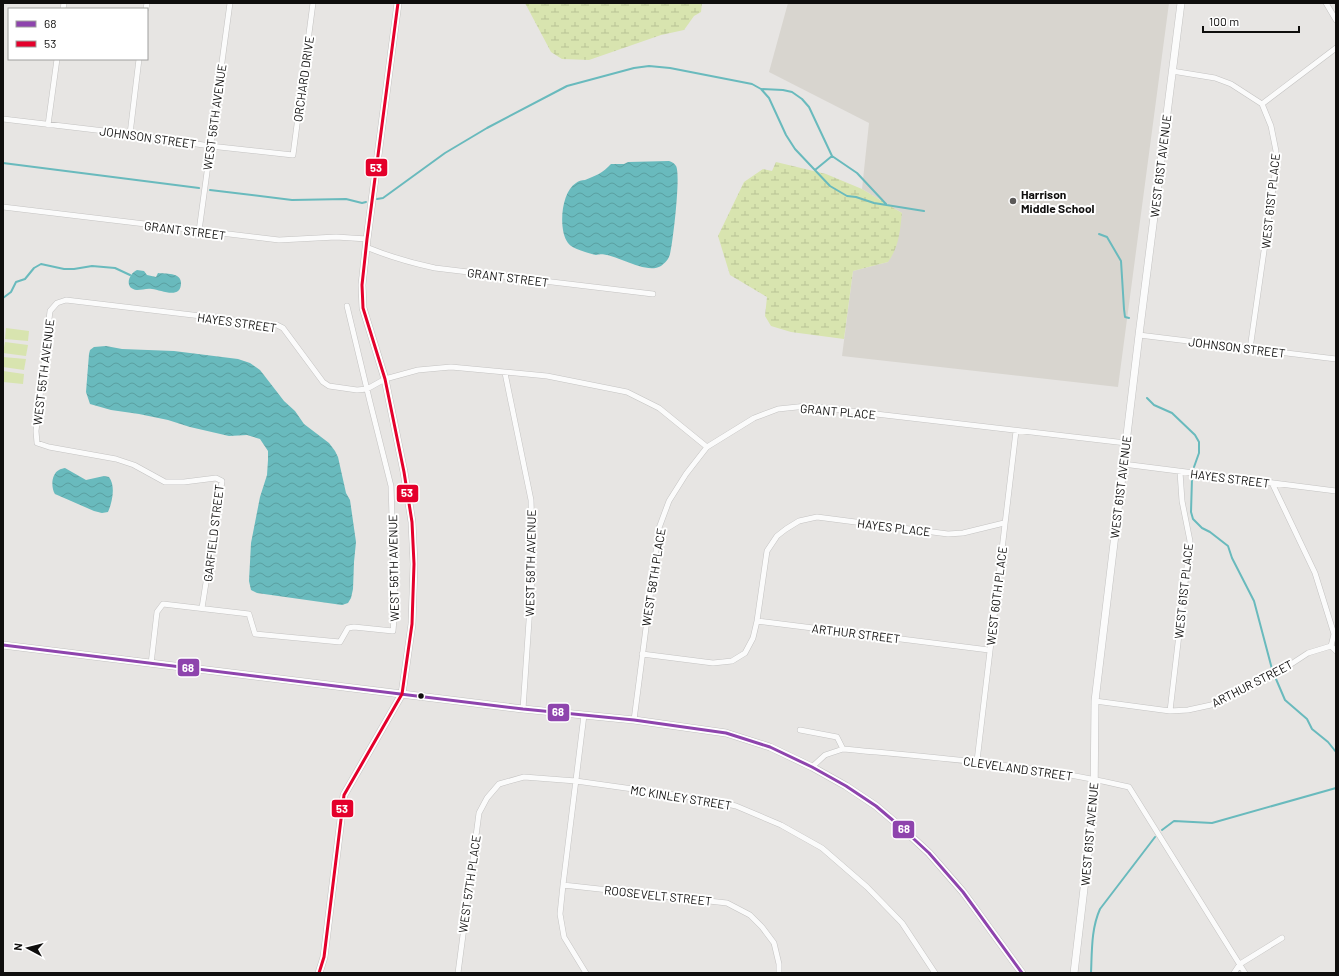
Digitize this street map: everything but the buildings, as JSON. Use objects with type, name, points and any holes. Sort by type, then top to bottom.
[{"type":"main road","points":[[319,973],[324,957],[344,794],[402,694],[412,624],[414,564],[412,522],[404,472],[385,379],[363,308],[362,285],[398,3]]},
{"type":"main road","name":"WEST 61ST AVENUE","points":[[1074,973],[1094,804],[1095,701],[1181,3]]},
{"type":"main road","points":[[3,645],[523,709],[634,720],[726,733],[770,747],[812,767],[846,786],[876,806],[908,833],[929,854],[962,892],[1022,973]]},
{"type":"street","name":"WEST 56TH AVENUE","points":[[199,232],[230,3]]},
{"type":"street","name":"ORCHARD DRIVE","points":[[293,155],[313,3]]},
{"type":"street","points":[[1326,3],[1336,20]]},
{"type":"street","points":[[1172,71],[1215,78],[1232,84],[1262,104],[1336,48]]},
{"type":"street","points":[[48,124],[56,60]]},
{"type":"street","points":[[130,134],[139,60]]},
{"type":"street","name":"WEST 61ST PLACE","points":[[1250,349],[1275,174],[1276,151],[1271,126],[1262,104]]},
{"type":"street","name":"JOHNSON STREET","points":[[3,119],[130,134],[210,146],[293,155]]},
{"type":"street","name":"GRANT STREET","points":[[3,207],[199,232],[279,240],[336,237],[367,239]]},
{"type":"street","name":"GRANT STREET","points":[[366,247],[411,263],[435,268],[653,294]]},
{"type":"street","name":"HAYES STREET","points":[[57,303],[66,300],[277,325],[283,328],[323,382],[329,386],[357,390],[367,389]]},
{"type":"street","name":"WEST 55TH AVENUE","points":[[37,443],[36,431],[50,311],[57,303]]},
{"type":"street","points":[[348,306],[367,389],[385,379],[418,370],[451,366],[505,373],[547,376],[627,392],[659,408],[707,447]]},
{"type":"street","name":"JOHNSON STREET","points":[[1139,335],[1336,359]]},
{"type":"street","name":"WEST 58TH AVENUE","points":[[505,373],[532,500],[533,562],[523,709]]},
{"type":"street","name":"WEST 56TH AVENUE","points":[[202,608],[249,614],[255,634],[340,642],[348,628],[354,627],[393,631],[395,607],[391,486],[367,389]]},
{"type":"street","name":"GRANT PLACE","points":[[707,447],[754,418],[778,409],[807,406],[1126,443]]},
{"type":"street","name":"WEST 60TH PLACE","points":[[976,761],[1016,431]]},
{"type":"street","name":"GARFIELD STREET","points":[[37,443],[49,447],[116,459],[134,465],[165,482],[184,482],[216,478],[222,480],[202,608]]},
{"type":"street","name":"WEST 58TH PLACE","points":[[634,720],[659,528],[669,501],[686,474],[707,447]]},
{"type":"street","name":"HAYES STREET","points":[[1123,464],[1336,491]]},
{"type":"street","name":"WEST 61ST PLACE","points":[[1170,711],[1190,541],[1182,501],[1180,472]]},
{"type":"street","points":[[1272,483],[1315,573],[1334,634],[1331,646],[1336,652]]},
{"type":"street","name":"HAYES PLACE","points":[[757,621],[767,551],[777,536],[799,521],[817,516],[948,534],[963,533],[1004,523]]},
{"type":"street","points":[[151,664],[157,612],[163,604],[202,608]]},
{"type":"street","points":[[642,654],[713,663],[732,661],[745,653],[753,638],[757,621]]},
{"type":"street","name":"ARTHUR STREET","points":[[757,621],[989,650]]},
{"type":"street","name":"ARTHUR STREET","points":[[1095,701],[1170,711],[1188,710],[1211,705],[1276,674],[1308,653],[1331,646]]},
{"type":"street","points":[[584,715],[560,914],[564,937],[586,973]]},
{"type":"street","points":[[800,730],[837,737],[843,749]]},
{"type":"street","name":"CLEVELAND STREET","points":[[812,767],[825,755],[843,749],[976,761],[1095,779],[1129,787],[1245,973]]},
{"type":"street","name":"MC KINLEY STREET","points":[[487,798],[499,784],[524,777],[576,782],[704,799],[736,806],[781,825],[822,848],[867,887],[902,923],[935,973]]},
{"type":"street","name":"WEST 57TH PLACE","points":[[458,973],[479,813],[487,798]]},
{"type":"street","name":"ROOSEVELT STREET","points":[[563,885],[727,903],[750,915],[762,927],[774,943],[779,964],[779,973]]},
{"type":"street","points":[[1234,973],[1240,964],[1282,938]]},
{"type":"shaded area","name":"Harrison Middle School","points":[[788,3],[1169,3],[1118,387],[842,356],[853,271],[888,262],[902,213],[862,189],[869,123],[769,72]]},
{"type":"green space","points":[[525,3],[702,3],[701,12],[694,16],[684,30],[661,35],[589,60],[562,59],[551,52]]},
{"type":"green space","points":[[776,162],[826,174],[862,189],[902,213],[897,245],[888,262],[853,271],[844,339],[791,332],[771,326],[765,316],[767,297],[730,275],[718,236],[744,182],[763,169],[772,171]]},
{"type":"green space","points":[[6,328],[29,331],[28,341],[5,339]]},
{"type":"green space","points":[[5,342],[28,345],[26,356],[3,353]]},
{"type":"green space","points":[[3,357],[26,359],[24,370],[3,367]]},
{"type":"green space","points":[[3,371],[24,374],[23,384],[3,382]]},
{"type":"water","points":[[669,161],[676,166],[678,181],[675,223],[670,254],[668,259],[661,266],[646,268],[637,266],[611,256],[603,254],[596,255],[585,252],[568,243],[565,237],[562,221],[564,203],[567,194],[577,182],[599,174],[611,164]]},
{"type":"water","points":[[137,270],[144,271],[147,275],[156,277],[158,273],[176,275],[180,279],[180,288],[174,293],[150,289],[133,289],[130,287],[129,281],[131,275]]},
{"type":"water","points":[[106,346],[122,349],[174,351],[238,359],[250,363],[260,370],[284,401],[295,411],[304,424],[329,443],[338,457],[346,493],[350,500],[356,542],[353,589],[348,603],[342,605],[257,593],[251,590],[249,581],[251,543],[260,497],[267,475],[268,451],[260,439],[247,435],[229,436],[168,420],[111,410],[90,404],[86,392],[90,350],[94,347]]},
{"type":"water","points":[[65,468],[86,480],[104,476],[109,477],[113,490],[108,512],[102,513],[94,511],[55,494],[52,485],[54,475],[60,469]]},
{"type":"waterway","points":[[377,199],[383,198],[445,153],[487,128],[567,86],[634,68],[649,66],[670,68],[752,84],[761,89],[769,98],[786,135],[795,149],[830,186],[847,196],[856,197],[874,203],[924,211]]},
{"type":"waterway","points":[[761,89],[792,92],[802,99],[809,107],[832,156],[857,173],[886,204]]},
{"type":"waterway","points":[[815,170],[832,156]]},
{"type":"waterway","points":[[3,163],[199,188]]},
{"type":"waterway","points":[[210,190],[292,200],[346,199],[362,203],[366,202]]},
{"type":"waterway","points":[[1099,234],[1107,237],[1121,261],[1125,317],[1129,318]]},
{"type":"waterway","points":[[3,298],[11,292],[16,282],[25,279],[34,268],[41,264],[64,269],[92,266],[115,268],[130,275]]},
{"type":"waterway","points":[[1147,398],[1154,405],[1172,413],[1195,435],[1199,442],[1199,453],[1194,467]]},
{"type":"waterway","points":[[1192,478],[1191,512],[1193,519],[1202,528],[1210,532],[1228,546],[1232,558],[1254,601],[1272,669]]},
{"type":"waterway","points":[[1276,679],[1285,700],[1307,719],[1312,729],[1328,742],[1336,752]]},
{"type":"waterway","points":[[1162,830],[1174,821],[1212,823],[1336,788]]},
{"type":"waterway","points":[[1091,973],[1093,933],[1100,909],[1155,837]]},
{"type":"transit line","name":"53","points":[[319,973],[324,957],[344,795],[402,694],[412,624],[414,564],[412,522],[404,472],[385,379],[363,308],[362,285],[398,3]]},
{"type":"transit line","name":"68","points":[[3,645],[523,709],[634,720],[726,733],[770,747],[812,767],[846,786],[876,806],[902,828],[929,853],[963,892],[1022,973]]},
{"type":"place","name":"Harrison Middle School","points":[[1013,201]]}]
